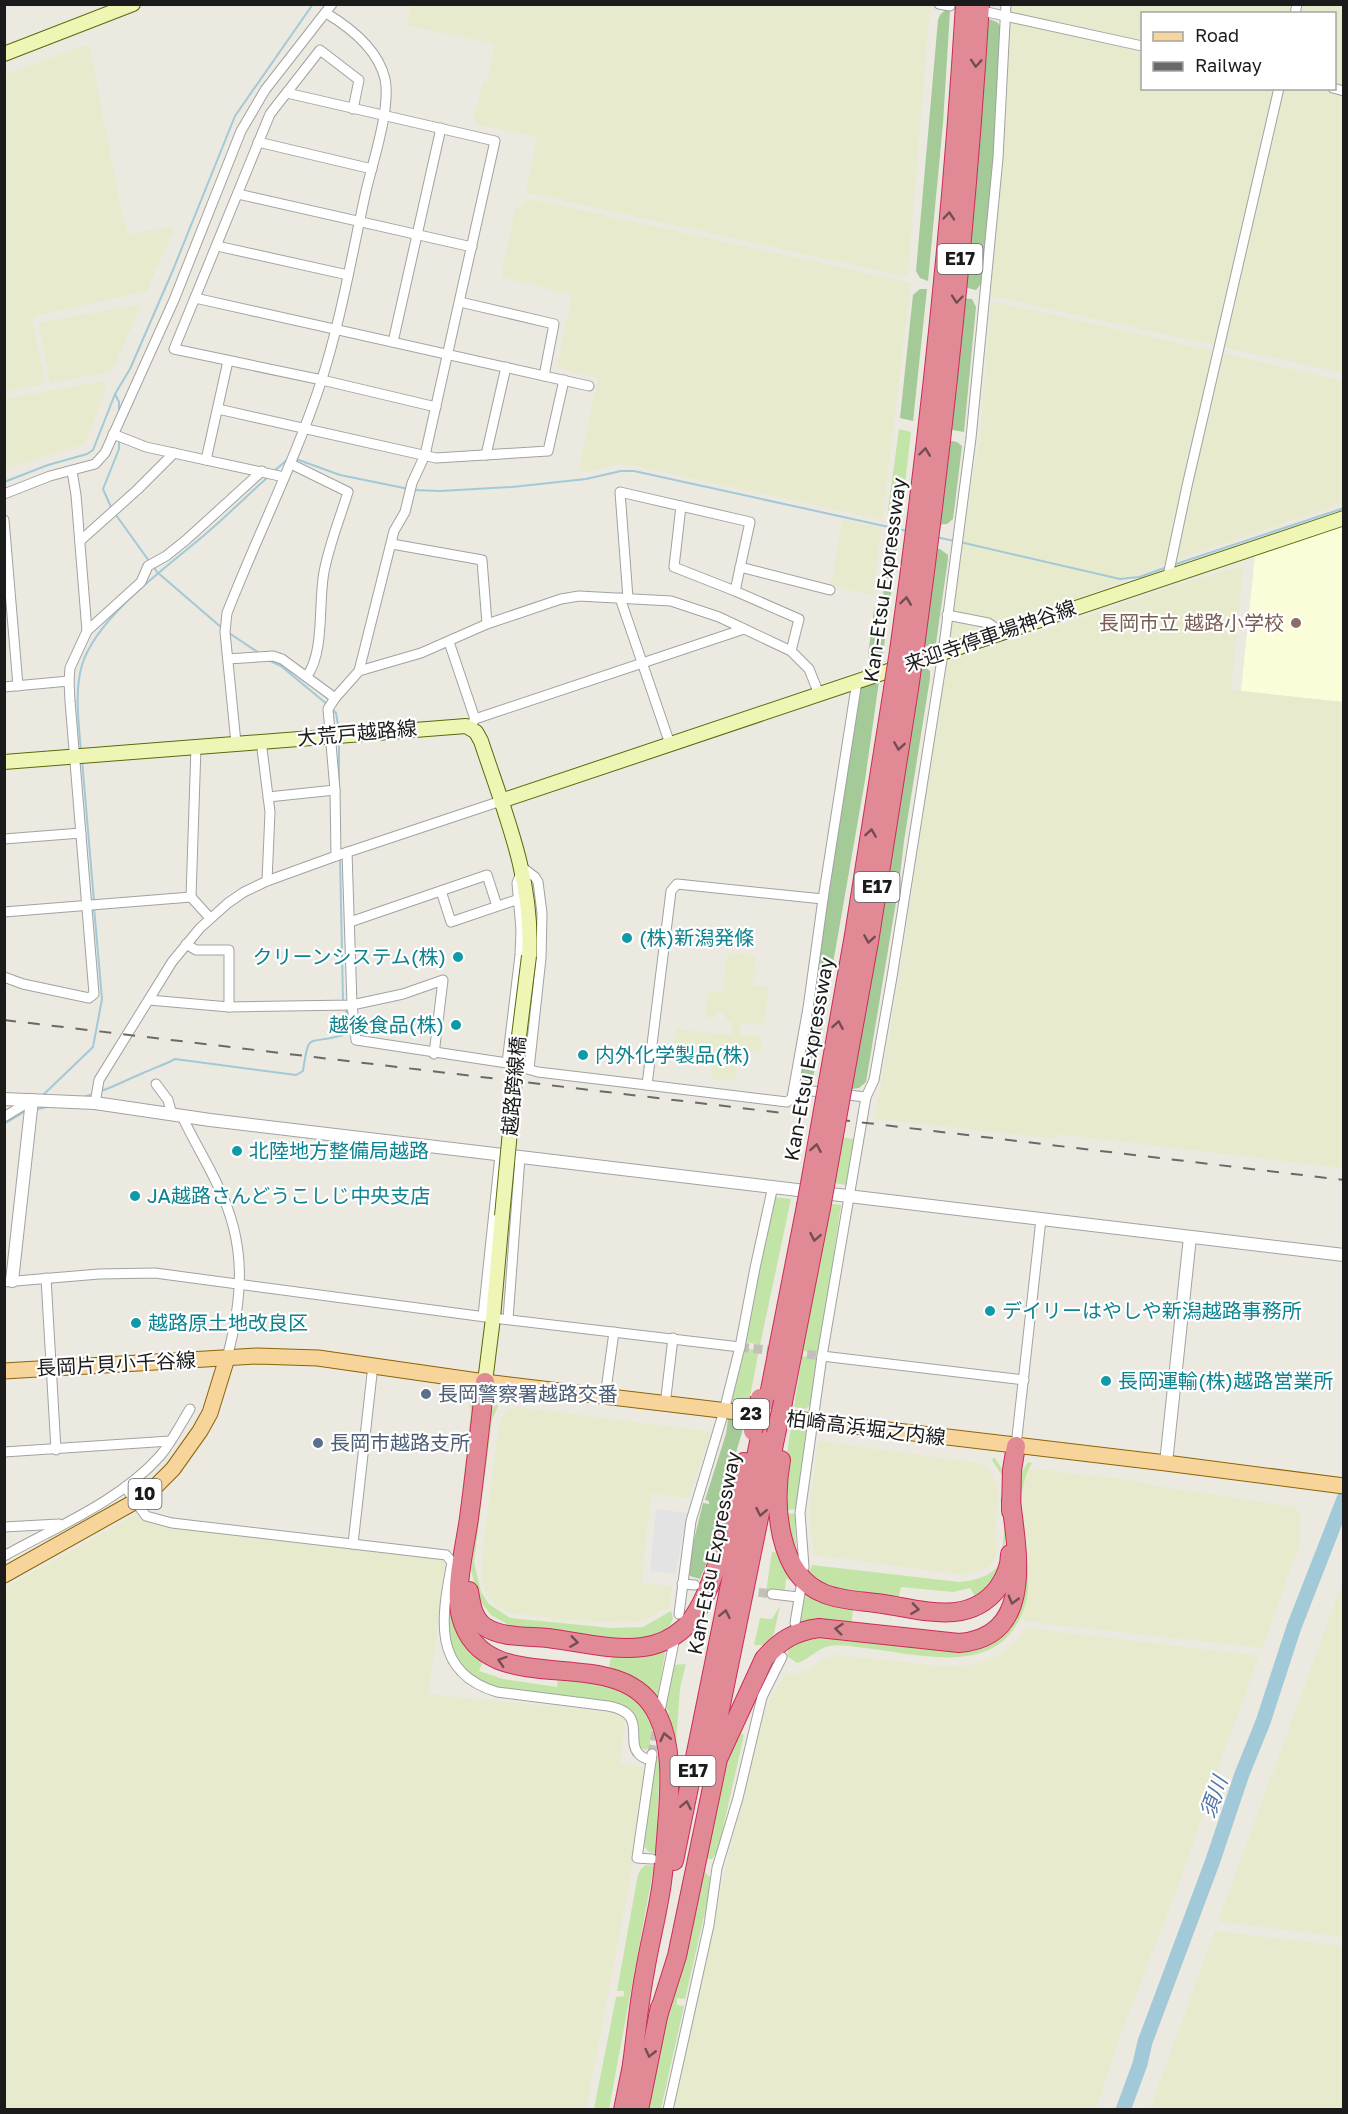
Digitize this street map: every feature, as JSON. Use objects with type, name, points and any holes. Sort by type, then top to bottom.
[{"type":"highway","name":"Kan-Etsu Expressway","points":[[775,1401],[810,1266],[813,1207],[836,1084],[854,935],[901,689],[920,554],[947,237],[957,5]]},
{"type":"highway","name":"Kan-Etsu Expressway","points":[[925,511],[949,378],[983,8]]},
{"type":"highway","name":"Kan-Etsu Expressway","points":[[775,1401],[799,1240],[813,1207]]},
{"type":"highway","points":[[485,1383],[461,1573],[460,1606],[467,1632],[478,1648],[493,1658],[511,1664],[591,1674],[622,1682],[649,1701],[658,1715],[664,1732],[670,1786],[665,1851],[632,2065]]},
{"type":"highway","points":[[469,1517],[467,1580],[473,1612],[479,1622],[486,1627],[506,1634],[573,1643],[630,1648],[653,1645],[672,1637],[684,1627],[696,1610],[716,1569],[769,1433],[775,1401]]},
{"type":"highway","points":[[775,1401],[769,1433],[779,1469],[779,1510],[783,1541],[789,1560],[804,1581],[824,1594],[851,1600],[946,1612],[966,1611],[978,1606],[995,1592],[1009,1566],[1012,1470],[1016,1446]]},
{"type":"highway","name":"Kan-Etsu Expressway","points":[[639,2109],[769,1433]]},
{"type":"highway","name":"Kan-Etsu Expressway","points":[[623,2109],[769,1433]]},
{"type":"highway","points":[[658,2016],[677,1956],[718,1760],[764,1659],[788,1636],[819,1628],[959,1643],[976,1640],[990,1634],[1001,1625],[1011,1609],[1017,1585],[1017,1557],[1011,1501]]},
{"type":"main road","points":[[4,54],[133,4]]},
{"type":"main road","name":"来迎寺停車場神谷線","points":[[501,801],[1344,518]]},
{"type":"main road","points":[[473,723],[523,868]]},
{"type":"main road","name":"大荒戸越路線","points":[[4,762],[473,723]]},
{"type":"main road","name":"越路跨線橋","points":[[495,1318],[502,1216],[529,956],[530,921],[523,868]]},
{"type":"main road","points":[[485,1383],[495,1318]]},
{"type":"main road","name":"柏崎高浜堀之内線","points":[[227,1358],[296,1356],[373,1365],[485,1383],[1344,1486]]},
{"type":"main road","name":"長岡片貝小千谷線","points":[[4,1371],[227,1358]]},
{"type":"main road","name":"10","points":[[4,1575],[136,1501],[173,1469],[200,1431],[215,1397],[227,1358]]},
{"type":"street","points":[[4,494],[50,476],[95,464],[100,460],[174,300],[241,131],[265,90],[333,4]]},
{"type":"street","points":[[939,4],[957,5]]},
{"type":"street","points":[[804,1567],[800,1514],[812,1422],[866,1097],[874,1080],[888,1000],[943,653],[971,438],[998,158],[1006,4]]},
{"type":"street","points":[[983,8],[1006,17],[1141,46]]},
{"type":"street","points":[[236,743],[225,633],[226,613],[291,464],[322,380],[384,115],[385,81],[378,61],[363,42],[326,13]]},
{"type":"street","points":[[353,109],[358,80],[320,50],[270,114],[174,349],[436,407]]},
{"type":"street","points":[[1168,576],[1279,90]]},
{"type":"street","points":[[287,93],[495,141],[425,455],[412,483],[405,512],[394,531],[359,671],[328,709],[335,790],[336,856]]},
{"type":"street","points":[[393,342],[441,128]]},
{"type":"street","points":[[258,142],[372,169]]},
{"type":"street","points":[[238,194],[472,247]]},
{"type":"street","points":[[217,246],[348,275]]},
{"type":"street","points":[[195,298],[589,386]]},
{"type":"street","points":[[460,302],[554,324],[544,376]]},
{"type":"street","points":[[206,460],[228,361]]},
{"type":"street","points":[[486,454],[506,368]]},
{"type":"street","points":[[218,409],[436,458],[548,451],[564,380]]},
{"type":"street","points":[[113,434],[146,447],[284,477]]},
{"type":"street","points":[[80,541],[174,453]]},
{"type":"street","points":[[291,464],[348,492],[325,568],[315,663],[307,676]]},
{"type":"street","points":[[72,471],[87,631]]},
{"type":"street","points":[[4,977],[23,984],[89,998],[94,993],[69,681],[70,668],[87,631],[141,582],[148,566],[166,556],[186,540],[262,471]]},
{"type":"street","points":[[670,744],[642,663],[624,598],[620,492],[750,522],[735,591]]},
{"type":"street","points":[[681,506],[674,567],[799,619],[791,651]]},
{"type":"street","points":[[4,520],[18,686]]},
{"type":"street","points":[[392,544],[482,560],[487,624]]},
{"type":"street","points":[[740,567],[831,590]]},
{"type":"street","points":[[359,671],[421,653],[487,624],[570,596],[624,598],[671,601],[719,617],[791,651],[809,669],[819,694]]},
{"type":"street","points":[[947,615],[988,623],[1002,632]]},
{"type":"street","points":[[449,642],[473,723],[744,629]]},
{"type":"street","points":[[228,659],[273,656],[282,659],[335,698]]},
{"type":"street","points":[[4,687],[69,681]]},
{"type":"street","points":[[347,852],[352,1005],[356,1040],[434,1054],[507,1063],[529,1069],[787,1102],[792,1098],[808,1008],[857,681]]},
{"type":"street","points":[[261,741],[270,812],[267,881]]},
{"type":"street","points":[[196,747],[191,897],[210,918]]},
{"type":"street","points":[[268,797],[335,790]]},
{"type":"street","points":[[95,1103],[99,1080],[186,944],[210,918],[244,892],[267,881],[347,852],[501,801]]},
{"type":"street","points":[[4,839],[81,833]]},
{"type":"street","points":[[507,1063],[520,955],[517,883],[523,868],[538,882],[542,913],[541,958],[529,1069]]},
{"type":"street","points":[[350,922],[487,875],[497,906]]},
{"type":"street","points":[[647,1085],[671,891],[677,884],[823,899]]},
{"type":"street","points":[[441,891],[452,921],[519,899]]},
{"type":"street","points":[[4,912],[191,897]]},
{"type":"street","points":[[186,944],[196,950],[230,950],[229,1007]]},
{"type":"street","points":[[149,1000],[229,1007],[352,1005],[403,994],[443,980],[434,1054]]},
{"type":"street","points":[[156,1084],[168,1100],[218,1186],[230,1212],[237,1239],[240,1284],[238,1308],[227,1358]]},
{"type":"street","points":[[794,1089],[866,1097]]},
{"type":"street","points":[[4,1099],[95,1103],[500,1155],[1344,1255]]},
{"type":"street","points":[[4,1117],[34,1099]]},
{"type":"street","points":[[34,1099],[8,1282],[137,1272],[740,1347]]},
{"type":"street","points":[[495,1318],[500,1155]]},
{"type":"street","points":[[495,1318],[520,1157]]},
{"type":"street","points":[[679,1614],[692,1521],[740,1347],[754,1268],[773,1186]]},
{"type":"street","points":[[1016,1446],[1041,1219]]},
{"type":"street","points":[[1167,1463],[1190,1237]]},
{"type":"street","points":[[46,1278],[56,1450]]},
{"type":"street","points":[[604,1397],[614,1332]]},
{"type":"street","points":[[665,1404],[673,1338]]},
{"type":"street","points":[[822,1356],[1024,1380]]},
{"type":"street","points":[[353,1544],[373,1365]]},
{"type":"street","points":[[4,1556],[99,1504],[125,1487],[161,1455],[190,1409]]},
{"type":"street","points":[[4,1452],[170,1442]]},
{"type":"street","points":[[125,1487],[146,1516],[172,1523],[446,1555],[452,1562],[443,1626],[447,1647],[467,1677],[480,1686],[497,1692],[608,1706],[621,1710],[630,1718],[635,1727],[637,1753],[652,1757],[637,1858],[652,1859]]},
{"type":"street","points":[[4,1527],[62,1524]]},
{"type":"street","points":[[682,1584],[695,1585]]},
{"type":"street","points":[[772,1594],[799,1592],[795,1623]]},
{"type":"street","points":[[661,1706],[674,1642]]},
{"type":"street","points":[[668,2109],[709,1925],[717,1868],[738,1798],[762,1697],[782,1657]]},
{"type":"street","points":[[700,1864],[717,1868]]},
{"type":"shaded area","points":[[410,4],[930,5],[908,273],[903,276],[526,192],[537,137],[477,124],[474,117],[483,82],[487,82],[495,45],[408,25]]},
{"type":"shaded area","points":[[1010,5],[1343,5],[1343,373],[989,294]]},
{"type":"shaded area","points":[[944,11],[950,11],[943,123],[928,281],[920,278],[916,271],[938,20]]},
{"type":"shaded area","points":[[986,18],[997,22],[1000,26],[995,156],[982,279],[976,290],[963,287]]},
{"type":"shaded area","points":[[87,46],[90,50],[123,219],[129,234],[170,227],[173,231],[146,291],[35,316],[32,322],[45,384],[5,392],[5,75]]},
{"type":"shaded area","points":[[529,199],[911,283],[882,520],[637,466],[620,464],[586,472],[579,470],[598,378],[557,367],[572,295],[501,277],[515,210]]},
{"type":"shaded area","points":[[920,289],[927,289],[913,421],[900,418],[913,295]]},
{"type":"shaded area","points":[[962,298],[972,299],[976,307],[964,432],[947,429]]},
{"type":"shaded area","points":[[991,303],[1001,303],[1343,381],[1343,503],[1180,558],[1087,595],[949,643],[980,434]]},
{"type":"shaded area","points":[[141,304],[115,364],[109,372],[50,383],[39,323]]},
{"type":"shaded area","points":[[105,381],[106,388],[86,441],[76,447],[16,465],[5,471],[5,399]]},
{"type":"shaded area","points":[[946,440],[957,442],[962,446],[953,519],[947,524],[936,525]]},
{"type":"shaded area","points":[[843,519],[881,528],[873,595],[831,586]]},
{"type":"shaded area","name":"長岡市立 越路小学校","points":[[1343,524],[1343,702],[1241,691],[1255,556]]},
{"type":"shaded area","points":[[898,540],[882,661],[871,666],[868,655],[874,610],[883,602],[885,544],[888,541]]},
{"type":"shaded area","points":[[932,548],[940,549],[948,555],[948,559],[936,643],[918,649]]},
{"type":"shaded area","points":[[1243,566],[1231,690],[1343,702],[1343,1168],[1058,1134],[1057,1139],[875,1119],[900,972],[945,662],[1177,585]]},
{"type":"shaded area","points":[[925,667],[930,671],[930,678],[866,1082],[859,1088],[851,1089],[921,669]]},
{"type":"shaded area","points":[[879,681],[865,780],[812,1084],[805,1081],[799,1069],[860,687]]},
{"type":"shaded area","points":[[729,953],[755,956],[756,977],[753,977],[752,985],[769,987],[764,1025],[740,1023],[739,1035],[762,1037],[760,1053],[737,1051],[736,1081],[711,1079],[714,1055],[681,1051],[681,1044],[673,1043],[677,1028],[732,1035],[733,1022],[725,1021],[726,1013],[716,1011],[715,1018],[705,1017],[708,991],[724,992],[726,957],[728,958]]},
{"type":"shaded area","points":[[516,1407],[711,1432],[689,1498],[651,1494],[641,1583],[672,1586],[669,1609],[660,1611],[646,1620],[635,1622],[567,1620],[510,1613],[495,1605],[487,1596],[482,1580],[483,1552],[498,1431],[505,1412]]},
{"type":"shaded area","points":[[728,1419],[745,1422],[720,1507],[711,1552],[700,1579],[690,1576],[687,1568],[703,1503],[709,1504],[709,1501],[705,1500],[726,1434]]},
{"type":"shaded area","points":[[818,1441],[984,1464],[992,1474],[998,1490],[995,1536],[997,1544],[995,1557],[991,1564],[965,1575],[814,1555],[809,1515]]},
{"type":"shaded area","points":[[1028,1470],[1129,1480],[1295,1507],[1300,1514],[1300,1543],[1262,1648],[1025,1621],[1021,1617],[1027,1598],[1028,1585],[1022,1526],[1023,1485]]},
{"type":"shaded area","points":[[656,1509],[688,1513],[675,1574],[650,1571]]},
{"type":"shaded area","points":[[135,1515],[151,1524],[447,1560],[428,1694],[617,1713],[625,1720],[620,1764],[647,1768],[632,1868],[586,2109],[5,2109],[4,1589]]},
{"type":"shaded area","points":[[1343,1581],[1343,1937],[1220,1922],[1219,1919]]},
{"type":"shaded area","points":[[1026,1628],[1259,1656],[1190,1854],[1116,2047],[1096,2109],[674,2110],[716,1910],[758,1734],[767,1703],[786,1673],[800,1673],[819,1661],[835,1655],[940,1666],[972,1665],[995,1657],[1006,1650],[1017,1641]]},
{"type":"shaded area","points":[[1215,1931],[1343,1946],[1343,2109],[1150,2109]]},
{"type":"green space","points":[[899,429],[911,432],[901,518],[890,514],[888,509]]},
{"type":"green space","points":[[837,1137],[854,1139],[846,1185],[829,1182]]},
{"type":"green space","points":[[774,1197],[791,1199],[760,1345],[746,1342],[743,1338]]},
{"type":"green space","points":[[825,1203],[841,1205],[818,1353],[803,1351],[813,1299]]},
{"type":"green space","points":[[748,1349],[759,1350],[749,1402],[732,1400],[740,1354]]},
{"type":"green space","points":[[802,1356],[814,1357],[818,1361],[812,1402],[806,1409],[794,1407]]},
{"type":"green space","points":[[472,1402],[474,1410],[454,1597],[484,1659],[479,1671],[503,1679],[557,1687],[558,1674],[594,1678],[633,1695],[653,1724],[649,1748],[645,1750],[638,1746],[639,1727],[633,1714],[490,1687],[469,1673],[455,1656],[450,1645],[447,1612],[450,1607],[471,1410],[469,1403]]},
{"type":"green space","points":[[496,1404],[498,1406],[492,1420],[474,1562],[481,1592],[489,1604],[510,1618],[612,1628],[643,1627],[671,1611],[673,1618],[669,1628],[662,1633],[635,1641],[511,1626],[491,1615],[477,1597],[471,1569],[472,1548],[490,1413]]},
{"type":"green space","points":[[791,1427],[807,1431],[796,1509],[788,1510],[788,1513],[797,1514],[795,1527],[797,1562],[788,1545],[784,1474]]},
{"type":"green space","points":[[994,1457],[1004,1472],[1006,1524],[1004,1562],[998,1577],[977,1600],[970,1588],[953,1592],[901,1587],[898,1600],[863,1595],[827,1586],[808,1574],[812,1565],[959,1582],[986,1576],[998,1566],[1004,1538],[1004,1481],[992,1460]]},
{"type":"green space","points":[[1028,1462],[1032,1463],[1026,1476],[1021,1503],[1028,1575],[1027,1596],[1019,1621],[1002,1642],[986,1651],[967,1656],[925,1656],[838,1645],[824,1647],[797,1663],[787,1656],[790,1644],[806,1634],[936,1645],[1001,1630],[1018,1542],[1021,1473]]},
{"type":"green space","points":[[772,1552],[781,1553],[796,1581],[786,1579],[785,1589],[780,1592],[766,1592]]},
{"type":"green space","points":[[804,1587],[854,1603],[851,1626],[799,1622]]},
{"type":"green space","points":[[780,1606],[774,1633],[767,1645],[754,1645],[760,1618],[772,1619]]},
{"type":"green space","points":[[666,1646],[657,1703],[608,1673],[612,1651]]},
{"type":"green space","points":[[686,1664],[680,1688],[676,1744],[666,1724],[669,1711],[665,1708],[673,1665]]},
{"type":"green space","points":[[737,1732],[744,1735],[718,1850],[712,1859],[702,1859],[721,1771]]},
{"type":"green space","points":[[656,1755],[660,1755],[656,1853],[649,1852],[644,1846]]},
{"type":"green space","points":[[646,1865],[654,1866],[609,2109],[594,2109],[616,1997],[624,1996],[624,1991],[617,1991],[638,1874]]},
{"type":"green space","points":[[700,1871],[710,1877],[711,1886],[685,1999],[677,1998],[677,2005],[684,2006],[661,2109],[645,2110]]},
{"type":"waterway","points":[[4,482],[93,450],[115,394],[130,369],[173,270],[235,116],[313,4]]},
{"type":"waterway","points":[[115,394],[119,402],[119,413]]},
{"type":"waterway","points":[[111,507],[103,489],[119,449],[119,440]]},
{"type":"waterway","points":[[274,471],[288,459]]},
{"type":"waterway","points":[[296,459],[340,475],[409,489]]},
{"type":"waterway","points":[[414,490],[512,487],[634,471],[907,531]]},
{"type":"waterway","points":[[81,752],[78,686],[82,665],[89,648],[115,614],[131,598],[268,477]]},
{"type":"waterway","points":[[1173,565],[1344,508]]},
{"type":"waterway","points":[[116,515],[149,561]]},
{"type":"waterway","points":[[936,537],[954,541]]},
{"type":"waterway","points":[[960,542],[1120,579],[1139,577],[1167,567]]},
{"type":"waterway","points":[[153,566],[222,628]]},
{"type":"waterway","points":[[229,633],[259,653]]},
{"type":"waterway","points":[[268,660],[281,666],[328,705]]},
{"type":"waterway","points":[[332,709],[336,713],[339,731]]},
{"type":"waterway","points":[[339,740],[339,797]]},
{"type":"waterway","points":[[82,760],[94,901]]},
{"type":"waterway","points":[[340,824],[340,851]]},
{"type":"waterway","points":[[340,857],[343,1001]]},
{"type":"waterway","points":[[43,1095],[93,1047],[102,999],[94,907]]},
{"type":"waterway","points":[[101,1091],[175,1059],[296,1075],[303,1071],[307,1049],[312,1041],[343,1035],[348,1023],[346,1009]]},
{"type":"waterway","points":[[81,1098],[93,1094]]},
{"type":"waterway","points":[[35,1110],[50,1106]]},
{"type":"waterway","points":[[4,1124],[26,1111]]},
{"type":"waterway","name":"須川","points":[[1123,2110],[1140,2064],[1145,2042],[1263,1722],[1294,1627],[1344,1499]]},
{"type":"tunnel","points":[[740,1347],[822,1356]]},
{"type":"tunnel","points":[[705,1586],[772,1594]]},
{"type":"tunnel","points":[[652,1754],[657,1726]]},
{"type":"railway","points":[[4,1020],[1344,1180]]},
{"type":"place","name":"長岡市立 越路小学校","points":[[1296,623]]},
{"type":"place","name":"(株)新潟発條","points":[[627,938]]},
{"type":"place","name":"クリーンシステム(株)","points":[[458,957]]},
{"type":"place","name":"越後食品(株)","points":[[456,1025]]},
{"type":"place","name":"内外化学製品(株)","points":[[583,1055]]},
{"type":"place","name":"北陸地方整備局越路","points":[[237,1151]]},
{"type":"place","name":"JA越路さんどうこしじ中央支店","points":[[135,1196]]},
{"type":"place","name":"デイリーはやしや新潟越路事務所","points":[[990,1311]]},
{"type":"place","name":"越路原土地改良区","points":[[136,1323]]},
{"type":"place","name":"長岡運輸(株)越路営業所","points":[[1106,1381]]},
{"type":"place","name":"長岡警察署越路交番","points":[[426,1394]]},
{"type":"place","name":"長岡市越路支所","points":[[318,1443]]}]
